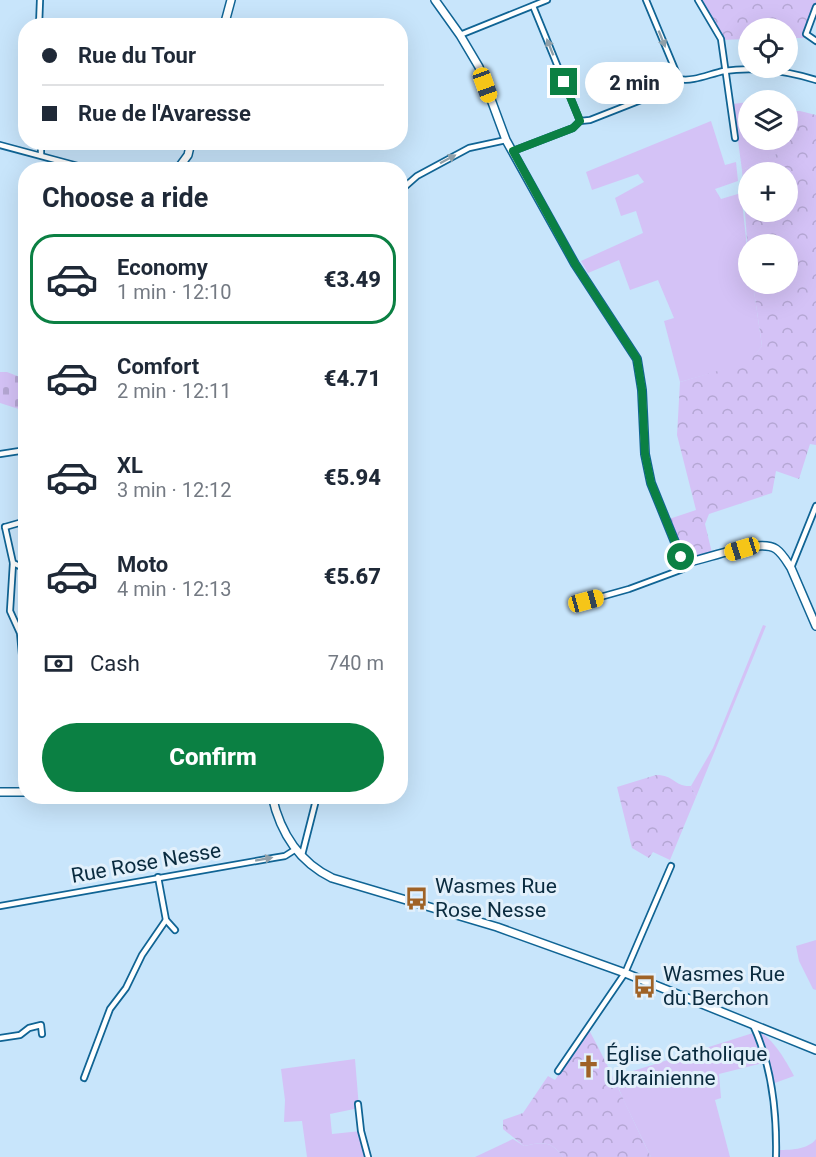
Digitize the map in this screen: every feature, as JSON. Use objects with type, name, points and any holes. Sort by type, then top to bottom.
[{"type":"street","points":[[39,18],[40,0]]},
{"type":"street","points":[[226,18],[231,0]]},
{"type":"street","points":[[435,0],[479,67],[506,140],[575,264],[637,359],[642,390],[645,454],[651,483],[674,544],[685,561]]},
{"type":"street","points":[[460,35],[547,0]]},
{"type":"street","points":[[646,0],[679,79]]},
{"type":"street","points":[[698,0],[721,39],[735,138]]},
{"type":"street","points":[[533,6],[580,121]]},
{"type":"street","points":[[816,7],[806,34],[816,41]]},
{"type":"street","points":[[679,79],[686,80],[725,71],[767,69],[788,71],[816,80]]},
{"type":"street","points":[[513,151],[573,128],[580,121],[590,120],[669,89],[679,79]]},
{"type":"street","points":[[408,184],[417,176],[469,148],[506,140]]},
{"type":"street","points":[[0,145],[18,149]]},
{"type":"street","points":[[23,150],[65,162]]},
{"type":"street","points":[[0,453],[18,451]]},
{"type":"street","points":[[791,568],[816,506]]},
{"type":"street","points":[[18,523],[2,526],[13,563],[10,611],[18,629]]},
{"type":"street","points":[[685,561],[763,545],[779,551],[791,568],[816,626]]},
{"type":"street","points":[[586,601],[660,579],[683,569],[685,561]]},
{"type":"street","points":[[13,563],[18,565]]},
{"type":"street","points":[[0,792],[18,792]]},
{"type":"street","points":[[274,804],[277,817],[301,856],[313,868],[332,878],[497,927],[625,973],[816,1050]]},
{"type":"street","points":[[301,856],[315,804]]},
{"type":"street","name":"Rue Rose Nesse","points":[[0,906],[285,856],[296,849]]},
{"type":"street","points":[[558,1071],[625,973],[671,866]]},
{"type":"street","points":[[158,877],[166,920],[175,930]]},
{"type":"street","points":[[84,1078],[110,1009],[126,988],[142,955],[166,920]]},
{"type":"street","points":[[753,1024],[766,1062],[774,1103],[776,1157]]},
{"type":"street","points":[[0,1038],[20,1035],[29,1028],[43,1025],[42,1034]]},
{"type":"street","points":[[358,1104],[361,1131],[368,1157]]},
{"type":"green space","points":[[699,0],[816,0],[805,38],[798,38],[798,18],[738,18],[738,39],[721,40]]},
{"type":"green space","points":[[738,103],[738,141],[733,104]]},
{"type":"green space","points":[[798,111],[816,115],[816,445],[810,444],[799,479],[776,471],[772,493],[709,514],[705,524],[712,553],[694,556],[679,545],[669,519],[696,510],[677,435],[680,382],[748,362],[762,346],[754,294],[798,294],[798,234],[747,234],[746,222],[798,222],[798,162],[759,162],[779,153],[779,150],[798,150]]},
{"type":"green space","points":[[711,121],[725,165],[736,162],[738,181],[715,189],[721,199],[738,194],[738,222],[744,222],[746,234],[738,234],[738,294],[754,294],[762,346],[748,363],[680,382],[664,321],[674,318],[658,280],[630,290],[619,260],[588,273],[581,261],[643,233],[636,211],[621,216],[615,198],[644,182],[638,174],[592,190],[586,172]]},
{"type":"green space","points":[[739,150],[780,150],[780,153],[760,162],[741,162]]},
{"type":"green space","points":[[0,372],[18,376],[18,409],[0,403]]},
{"type":"green space","points":[[763,625],[766,626],[696,797],[691,786],[713,748]]},
{"type":"green space","points":[[656,775],[667,777],[681,785],[691,786],[696,797],[670,860],[653,852],[649,858],[632,848],[617,787]]},
{"type":"green space","points":[[816,940],[816,990],[813,989],[799,961],[796,946]]},
{"type":"green space","points":[[589,1030],[651,1157],[563,1157],[550,1145],[524,1146],[503,1129],[503,1120],[523,1113],[548,1076],[555,1080]]},
{"type":"green space","points":[[753,1033],[763,1063],[719,1074],[721,1098],[715,1100],[730,1157],[651,1157],[614,1077]]},
{"type":"green space","points":[[761,1033],[775,1046],[794,1076],[772,1084],[759,1036]]},
{"type":"green space","points":[[355,1059],[359,1108],[330,1114],[332,1134],[361,1131],[368,1157],[307,1157],[302,1121],[284,1122],[285,1100],[281,1069]]},
{"type":"green space","points":[[513,1139],[524,1146],[541,1143],[550,1145],[563,1157],[475,1157]]},
{"type":"green space","points":[[816,1139],[816,1157],[775,1157],[776,1150],[803,1147],[813,1143]]},
{"type":"place","name":"Wasmes Rue Rose Nesse","points":[[417,898]]},
{"type":"place","name":"Wasmes Rue du Berchon","points":[[645,986]]},
{"type":"place","name":"Église Catholique Ukrainienne","points":[[588,1066]]},
{"type":"route","points":[[564,82],[580,121],[573,128],[513,151],[575,264],[637,359],[642,390],[645,454],[651,483],[681,557]]}]
